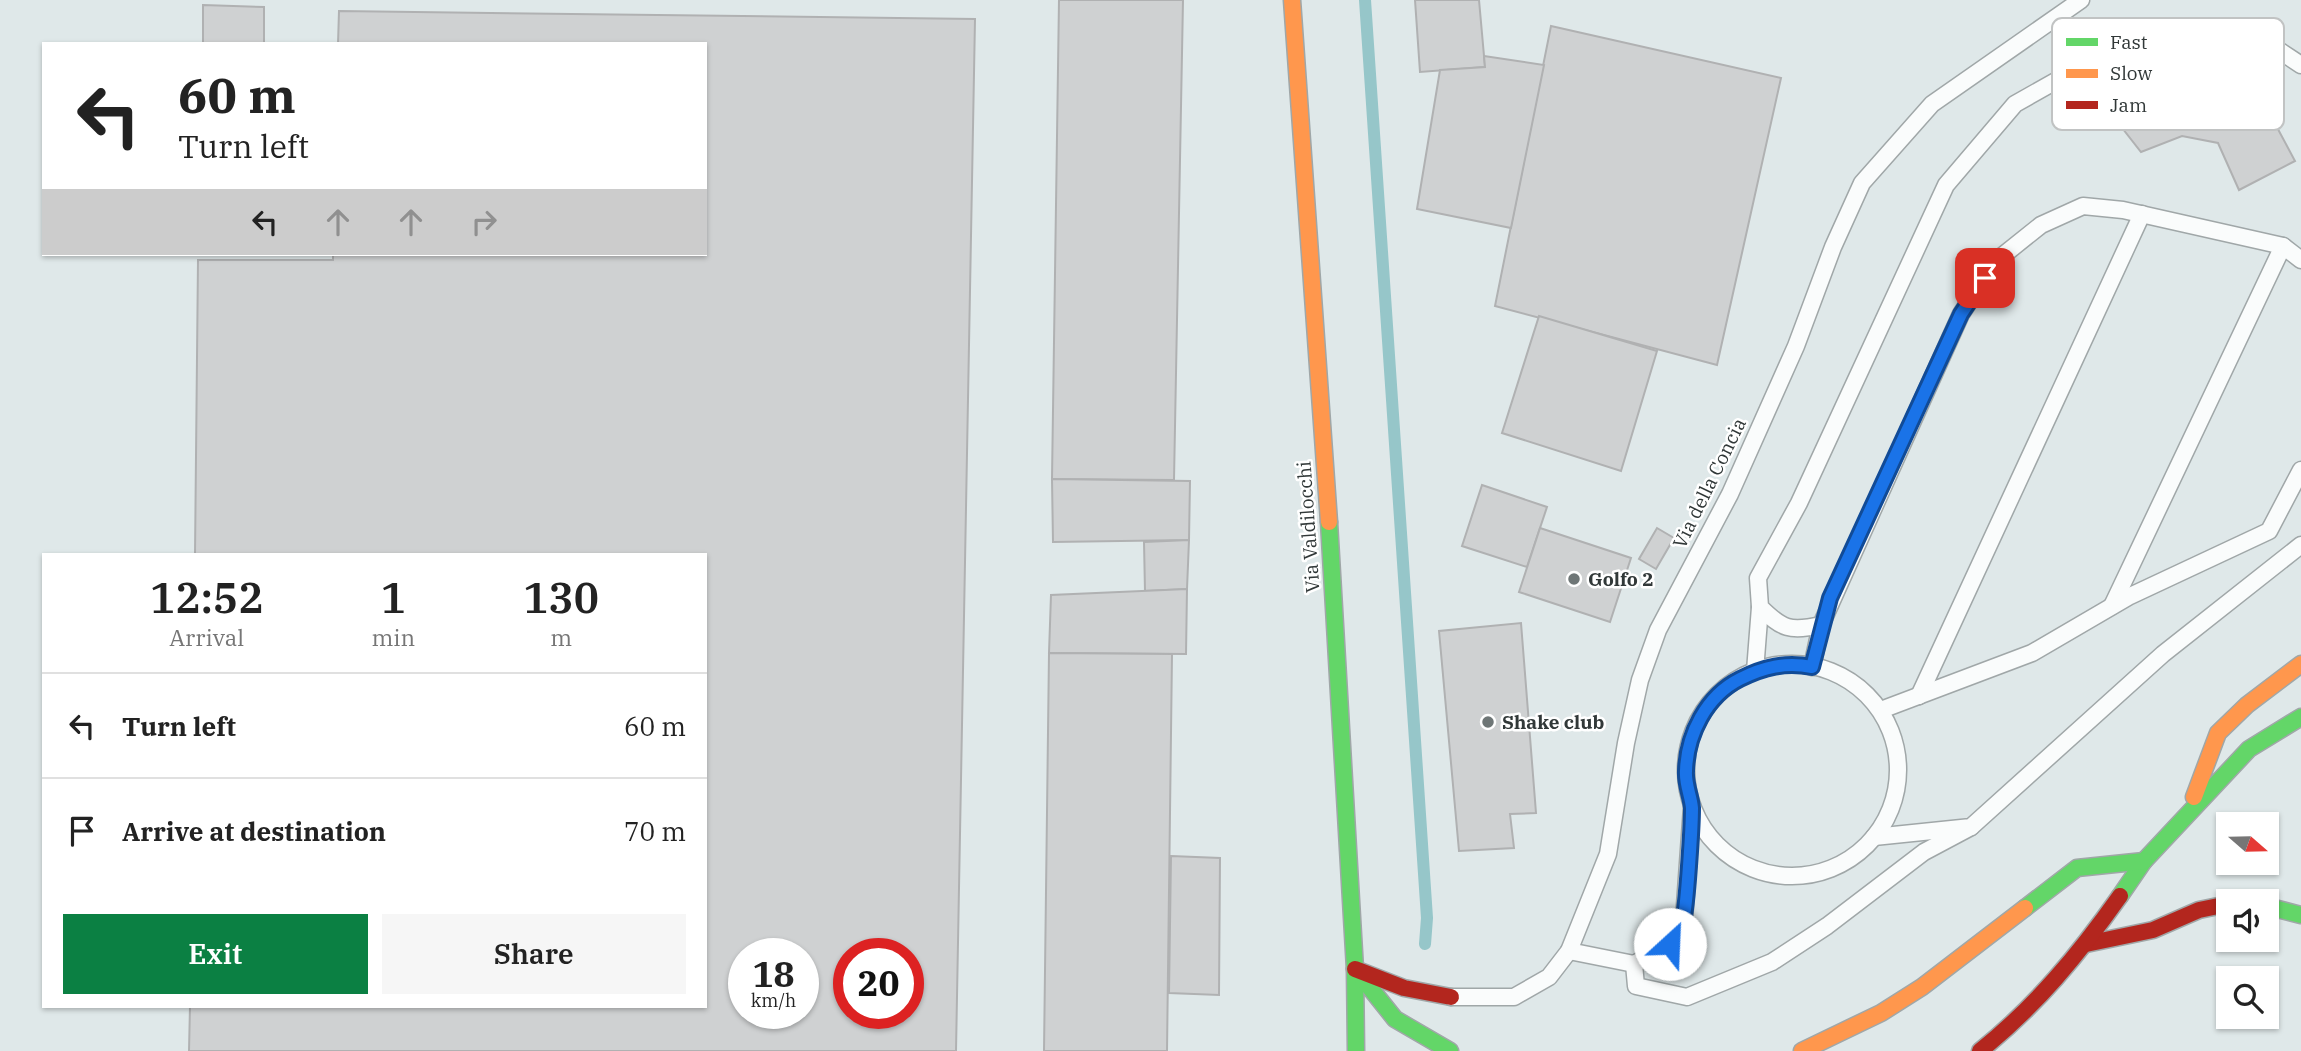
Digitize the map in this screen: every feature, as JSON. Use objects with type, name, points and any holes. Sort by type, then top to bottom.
[{"type":"main road","name":"Via Valdilocchi","points":[[1292,0],[1339,654],[1355,969],[1356,1051]]},
{"type":"main road","points":[[2188,812],[2218,733],[2247,705],[2301,664]]},
{"type":"main road","points":[[1980,1051],[2015,1031],[2086,944],[2144,861],[2188,812],[2249,750],[2301,717]]},
{"type":"main road","points":[[1802,1051],[1881,1013],[1922,987],[2077,868],[2144,861]]},
{"type":"main road","points":[[2086,944],[2153,930],[2199,910],[2216,906]]},
{"type":"main road","points":[[2279,909],[2301,915]]},
{"type":"main road","points":[[1355,969],[1404,988],[1451,997]]},
{"type":"main road","points":[[1355,969],[1375,1000],[1399,1025],[1450,1051]]},
{"type":"lane","name":"Via della Concia","points":[[2055,18],[2081,0]]},
{"type":"lane","name":"Via della Concia","points":[[1451,997],[1514,997],[1549,977],[1569,951],[1608,853],[1626,743],[1640,680],[1658,630],[1730,495],[1796,346],[1833,247],[1862,183],[1933,104],[2052,20]]},
{"type":"lane","points":[[2284,54],[2301,65]]},
{"type":"lane","points":[[1755,671],[1760,607],[1758,578],[1799,503],[1946,184],[2015,104],[2052,83]]},
{"type":"lane","points":[[1812,667],[1821,625],[1961,314],[1996,261],[2041,225],[2083,206],[2143,215],[2283,246],[2301,260]]},
{"type":"lane","points":[[1919,696],[2143,215]]},
{"type":"lane","points":[[2112,606],[2283,246]]},
{"type":"lane","points":[[1881,710],[2032,653],[2112,606],[2269,530],[2301,470]]},
{"type":"lane","points":[[1634,964],[1636,986],[1687,997],[1772,962],[1827,926],[1924,852],[1971,827],[2163,654],[2301,545]]},
{"type":"lane","points":[[1760,607],[1777,624],[1799,630],[1821,625]]},
{"type":"lane","points":[[1569,951],[1634,964],[1670,944],[1684,919],[1692,807],[1685,773],[1690,740],[1705,709],[1729,684],[1755,671],[1793,664],[1827,669],[1857,685],[1881,710],[1896,743],[1898,780],[1889,815],[1874,837],[1868,845],[1838,866],[1804,877],[1767,874],[1734,860],[1709,837],[1692,807]]},
{"type":"lane","points":[[1874,837],[1971,827]]},
{"type":"building","points":[[1059,0],[1183,0],[1174,480],[1052,479]]},
{"type":"building","points":[[1415,0],[1479,0],[1485,67],[1420,72]]},
{"type":"building","points":[[203,5],[264,7],[264,42],[203,42]]},
{"type":"building","points":[[339,11],[975,19],[956,1051],[189,1051],[190,1008],[707,1008],[707,553],[195,553],[198,260],[333,260],[333,256],[707,256],[707,42],[338,42]]},
{"type":"building","points":[[1551,26],[1781,78],[1717,365],[1495,306]]},
{"type":"building","points":[[1484,56],[1544,65],[1511,228],[1417,209],[1440,70],[1485,67]]},
{"type":"building","points":[[2124,130],[2278,130],[2295,161],[2239,190],[2218,143],[2182,136],[2141,152]]},
{"type":"building","points":[[1539,316],[1657,351],[1621,471],[1502,433]]},
{"type":"building","points":[[1052,479],[1190,481],[1189,540],[1053,542]]},
{"type":"building","points":[[1482,485],[1547,507],[1527,567],[1462,546]]},
{"type":"building","name":"Golfo 2","points":[[1540,528],[1631,558],[1610,622],[1519,592]]},
{"type":"building","points":[[1657,528],[1674,538],[1656,569],[1639,559]]},
{"type":"building","points":[[1189,540],[1187,589],[1145,591],[1144,542]]},
{"type":"building","points":[[1187,589],[1186,654],[1049,653],[1051,595]]},
{"type":"building","name":"Shake club","points":[[1521,623],[1536,813],[1510,814],[1514,848],[1459,851],[1439,631]]},
{"type":"building","points":[[1049,653],[1172,654],[1167,1051],[1044,1051]]},
{"type":"building","points":[[1171,856],[1220,858],[1219,995],[1169,993]]},
{"type":"waterway","points":[[1365,0],[1427,918],[1425,944]]},
{"type":"traffic: fast","points":[[1329,522],[1355,969],[1356,1051]]},
{"type":"traffic: fast","points":[[2120,896],[2144,861],[2249,749],[2301,717]]},
{"type":"traffic: fast","points":[[2025,908],[2077,868],[2144,861]]},
{"type":"traffic: fast","points":[[2279,909],[2301,915]]},
{"type":"traffic: fast","points":[[1355,969],[1395,1019],[1450,1051]]},
{"type":"traffic: slow","points":[[1292,0],[1329,522]]},
{"type":"traffic: slow","points":[[2194,797],[2218,733],[2247,705],[2301,664]]},
{"type":"traffic: slow","points":[[1802,1051],[1881,1013],[1922,987],[2025,908]]},
{"type":"traffic: jam","points":[[1980,1051],[2020,1016],[2056,978],[2120,896]]},
{"type":"traffic: jam","points":[[2086,944],[2153,930],[2199,910],[2216,906]]},
{"type":"traffic: jam","points":[[1355,969],[1404,988],[1451,997]]},
{"type":"place","name":"Golfo 2","points":[[1574,579]]},
{"type":"place","name":"Shake club","points":[[1488,722]]},
{"type":"route","points":[[1670,944],[1684,919],[1692,807],[1685,773],[1690,740],[1705,709],[1729,684],[1760,669],[1793,664],[1812,667],[1830,598],[1961,314],[1985,278]]}]
